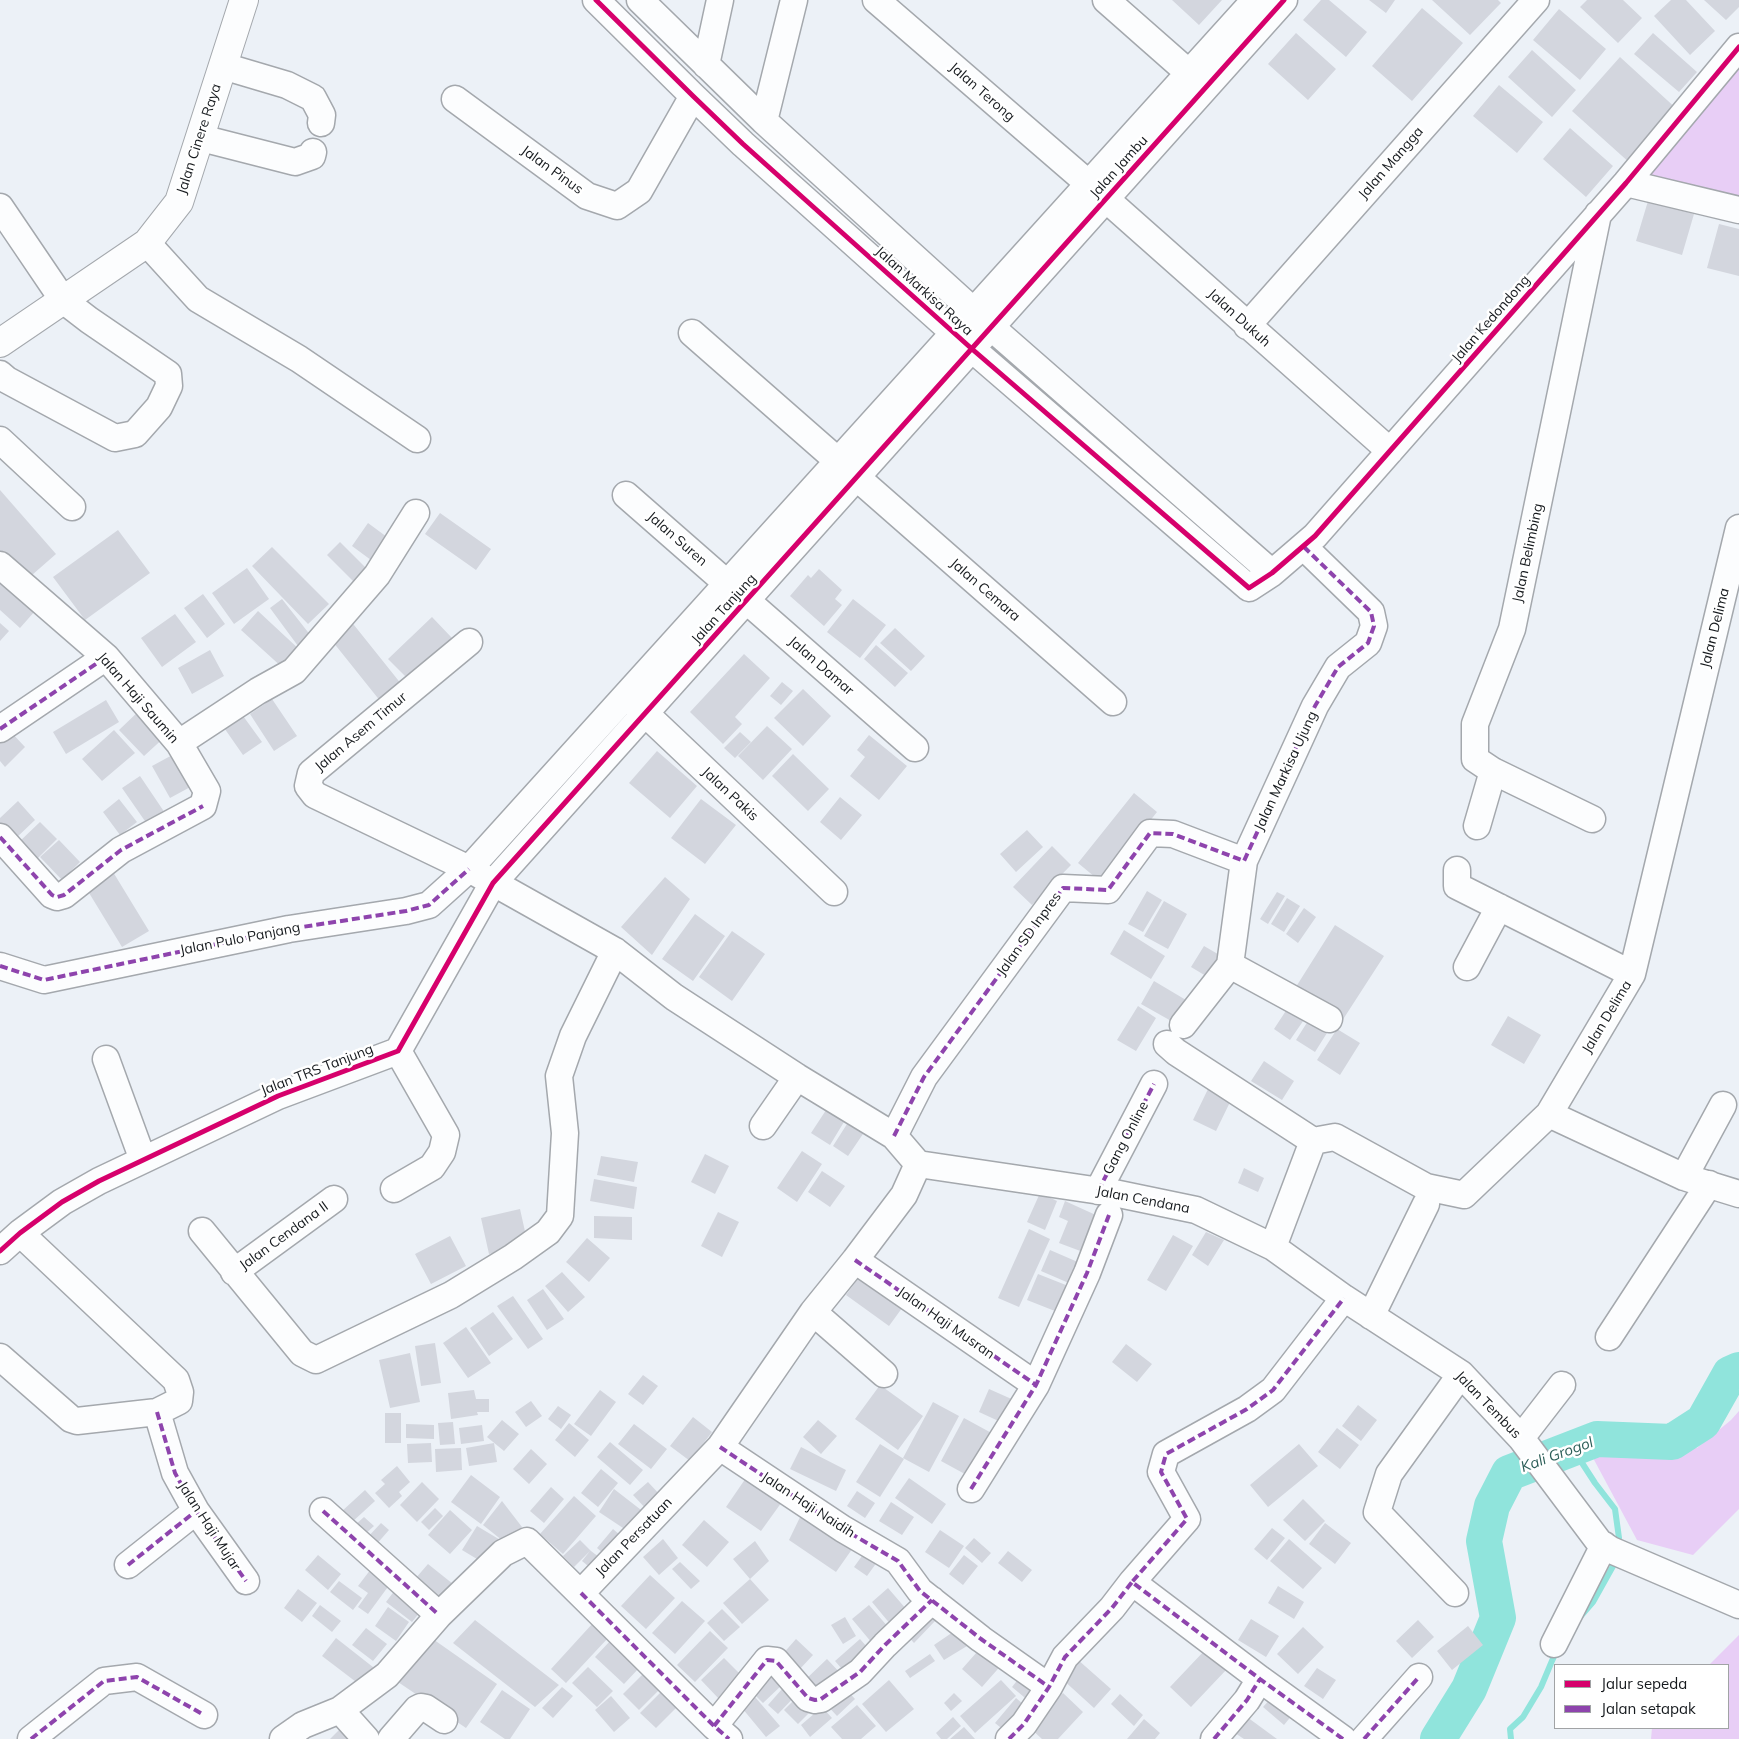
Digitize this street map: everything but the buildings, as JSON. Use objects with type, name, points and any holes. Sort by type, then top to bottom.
[{"type":"main road","name":"Jalan Cinere Raya","points":[[0,343],[147,243],[179,202],[244,0]]},
{"type":"street","name":"Jalan Markisa Raya","points":[[596,0],[744,144],[963,341],[1246,587]]},
{"type":"street","name":"Jalan Markisa Raya","points":[[640,0],[764,122],[982,319],[1272,573]]},
{"type":"street","points":[[706,65],[720,0]]},
{"type":"street","points":[[764,122],[794,0]]},
{"type":"street","name":"Jalan Terong","points":[[876,0],[1097,192]]},
{"type":"street","points":[[1106,0],[1189,73]]},
{"type":"street","name":"Jalan Jambu","points":[[1097,192],[1189,73],[1255,0]]},
{"type":"street","name":"Jalan Jambu","points":[[963,341],[1097,192],[1284,0]]},
{"type":"street","name":"Jalan Mangga","points":[[1247,326],[1536,0]]},
{"type":"street","name":"Jalan Kedondong","points":[[1246,587],[1253,587],[1304,547],[1626,183],[1739,47]]},
{"type":"street","points":[[224,66],[287,85],[313,98],[322,115],[321,123]]},
{"type":"street","name":"Jalan Pinus","points":[[455,99],[588,196],[617,206],[639,191],[693,96]]},
{"type":"street","points":[[201,138],[296,162],[312,156],[313,152]]},
{"type":"street","points":[[1626,183],[1739,210]]},
{"type":"street","name":"Jalan Dukuh","points":[[1097,192],[1390,451]]},
{"type":"street","points":[[0,207],[63,300],[168,374],[169,386],[159,407],[135,434],[114,438],[7,380],[0,374]]},
{"type":"street","name":"Jalan Belimbing","points":[[1592,819],[1493,771],[1475,759],[1475,724],[1512,629],[1598,214]]},
{"type":"street","points":[[147,243],[198,299],[299,359],[417,439]]},
{"type":"street","points":[[692,333],[848,469]]},
{"type":"street","name":"Jalan Tanjung","points":[[493,883],[747,600],[848,469],[963,341]]},
{"type":"street","points":[[0,440],[72,507]]},
{"type":"street","name":"Jalan Tanjung","points":[[469,869],[727,584],[848,469]]},
{"type":"street","name":"Jalan Cemara","points":[[848,469],[1113,702]]},
{"type":"street","name":"Jalan Suren","points":[[626,495],[727,584]]},
{"type":"street","points":[[179,743],[258,691],[294,672],[377,575],[416,513]]},
{"type":"street","name":"Jalan Delima","points":[[1312,1141],[1335,1137],[1426,1188],[1464,1195],[1549,1114],[1632,974],[1739,528]]},
{"type":"street","name":"Jalan Markisa Ujung","points":[[1230,965],[1244,860],[1315,706],[1338,667],[1368,643],[1374,626],[1371,612],[1304,547]]},
{"type":"street","name":"Jalan Haji Saumin","points":[[0,565],[106,657],[179,743],[207,791],[203,806],[121,850],[64,895],[57,897],[52,895],[0,837]]},
{"type":"street","name":"Jalan Damar","points":[[727,584],[915,748]]},
{"type":"street","name":"Jalan Asem Timur","points":[[469,642],[311,773],[308,786],[315,795],[469,869]]},
{"type":"street","points":[[0,729],[106,657]]},
{"type":"street","name":"Jalan Pakis","points":[[626,696],[834,892]]},
{"type":"street","points":[[1477,826],[1493,771]]},
{"type":"street","name":"Jalan SD Inpres","points":[[894,1136],[924,1077],[1063,888],[1108,890],[1150,833],[1173,834],[1244,860]]},
{"type":"street","points":[[469,869],[615,952],[674,997],[796,1077],[894,1136],[918,1164]]},
{"type":"street","name":"Jalan Pulo Panjang","points":[[0,966],[44,980],[289,929],[406,911],[429,905],[469,869]]},
{"type":"street","points":[[1457,870],[1457,886],[1632,974]]},
{"type":"street","points":[[394,1189],[432,1167],[442,1152],[446,1135],[398,1051],[493,883]]},
{"type":"street","points":[[1467,967],[1499,907]]},
{"type":"street","points":[[202,1231],[302,1354],[316,1360],[451,1295],[513,1258],[548,1232],[560,1216],[564,1134],[560,1076],[573,1036],[615,952]]},
{"type":"street","points":[[1273,1246],[1312,1141],[1175,1035],[1230,965],[1329,1020]]},
{"type":"street","name":"Jalan TRS Tanjung","points":[[0,1251],[20,1233],[62,1202],[142,1160],[278,1096],[398,1051]]},
{"type":"street","points":[[106,1059],[142,1160]]},
{"type":"street","points":[[763,1126],[796,1077]]},
{"type":"street","name":"Gang Online","points":[[1098,1191],[1154,1084]]},
{"type":"street","points":[[1684,1177],[1723,1105]]},
{"type":"street","points":[[1549,1114],[1684,1177],[1739,1194]]},
{"type":"street","name":"Jalan Cendana","points":[[918,1164],[1098,1191],[1196,1210],[1273,1246],[1340,1303]]},
{"type":"street","name":"Jalan Persatuan","points":[[581,1593],[720,1447],[813,1312],[904,1195],[918,1164]]},
{"type":"street","points":[[1609,1337],[1709,1184]]},
{"type":"street","name":"Jalan Cendana II","points":[[234,1272],[334,1199]]},
{"type":"street","points":[[1372,1316],[1426,1204]]},
{"type":"street","points":[[970,1489],[1036,1385],[1087,1273],[1109,1215]]},
{"type":"street","points":[[0,1356],[71,1419],[82,1421],[157,1412],[179,1401],[180,1392],[176,1380],[20,1233]]},
{"type":"street","name":"Jalan Haji Musran","points":[[855,1260],[1036,1385]]},
{"type":"street","points":[[1303,1336],[1327,1308],[1340,1303]]},
{"type":"street","points":[[1009,1739],[1024,1724],[1049,1687],[1065,1657],[1112,1608],[1187,1519],[1161,1472],[1166,1454],[1248,1409],[1272,1390],[1340,1303]]},
{"type":"street","name":"Jalan Tembus","points":[[1340,1303],[1372,1316],[1461,1374],[1525,1442],[1599,1542],[1604,1546],[1739,1605]]},
{"type":"street","points":[[813,1312],[884,1374]]},
{"type":"street","points":[[1455,1593],[1377,1512],[1389,1474],[1461,1374]]},
{"type":"street","points":[[1525,1442],[1562,1385]]},
{"type":"street","name":"Jalan Haji Mujar","points":[[157,1412],[175,1473],[196,1511],[246,1581]]},
{"type":"street","name":"Jalan Haji Naidih","points":[[720,1447],[843,1529],[898,1561],[920,1591],[932,1600]]},
{"type":"street","points":[[128,1565],[196,1511]]},
{"type":"street","points":[[323,1511],[439,1615]]},
{"type":"street","points":[[283,1739],[303,1725],[340,1710],[387,1675],[439,1615],[503,1553],[527,1541],[722,1733],[766,1660],[776,1661],[808,1698],[820,1699],[860,1672],[932,1600],[981,1639],[1049,1687]]},
{"type":"street","points":[[1554,1644],[1604,1546]]},
{"type":"street","points":[[1132,1582],[1343,1739]]},
{"type":"street","points":[[31,1739],[104,1681],[138,1677],[204,1715]]},
{"type":"street","points":[[1364,1739],[1419,1677]]},
{"type":"street","points":[[1214,1739],[1247,1700],[1260,1679]]},
{"type":"street","points":[[391,1739],[417,1709],[421,1707],[426,1708],[444,1720]]},
{"type":"street","points":[[340,1710],[366,1739]]},
{"type":"shaded area","points":[[1739,51],[1739,197],[1634,180]]},
{"type":"shaded area","points":[[1739,1411],[1739,1509],[1693,1555],[1637,1540],[1592,1456],[1697,1448]]},
{"type":"shaded area","points":[[1739,1635],[1739,1739],[1651,1739],[1652,1729],[1729,1729],[1729,1664],[1710,1664]]},
{"type":"waterway","name":"Kali Grogol","points":[[1438,1739],[1469,1689],[1498,1618],[1484,1541],[1492,1506],[1509,1473],[1597,1439],[1672,1442],[1703,1422],[1730,1374],[1739,1370]]},
{"type":"waterway","points":[[1573,1449],[1615,1509],[1619,1538]]},
{"type":"waterway","points":[[1580,1617],[1593,1602],[1617,1559]]},
{"type":"waterway","points":[[1511,1739],[1510,1729],[1523,1717],[1541,1687],[1557,1649]]},
{"type":"marked path","points":[[894,1136],[924,1077],[1063,888],[1108,890],[1150,833],[1173,834],[1244,861],[1315,706],[1338,667],[1368,643],[1374,626],[1371,612],[1304,547]]},
{"type":"marked path","points":[[0,729],[106,657]]},
{"type":"marked path","points":[[0,837],[52,895],[57,897],[64,895],[121,850],[203,806]]},
{"type":"marked path","points":[[0,966],[44,980],[289,929],[406,911],[429,905],[469,869]]},
{"type":"marked path","points":[[1098,1191],[1154,1084]]},
{"type":"marked path","points":[[971,1489],[1036,1385],[1087,1273],[1109,1215]]},
{"type":"marked path","points":[[855,1260],[1036,1385]]},
{"type":"marked path","points":[[1343,1739],[1132,1582],[1187,1519],[1161,1472],[1166,1454],[1247,1409],[1273,1390],[1344,1298]]},
{"type":"marked path","points":[[157,1412],[175,1473],[196,1511],[246,1581]]},
{"type":"marked path","points":[[720,1447],[843,1529],[898,1561],[920,1591],[981,1639],[1049,1687]]},
{"type":"marked path","points":[[128,1565],[196,1511]]},
{"type":"marked path","points":[[323,1511],[439,1615]]},
{"type":"marked path","points":[[1009,1739],[1024,1724],[1049,1687],[1065,1657],[1112,1608],[1132,1582]]},
{"type":"marked path","points":[[581,1593],[729,1739]]},
{"type":"marked path","points":[[714,1726],[767,1660],[776,1661],[808,1698],[821,1699],[860,1672],[932,1600]]},
{"type":"marked path","points":[[31,1739],[104,1681],[137,1677],[204,1715]]},
{"type":"marked path","points":[[1364,1739],[1419,1677]]},
{"type":"marked path","points":[[1214,1739],[1247,1700],[1260,1679]]},
{"type":"cycle path","points":[[596,0],[743,144],[972,349],[1249,588],[1272,573],[1315,536],[1626,183],[1739,47]]},
{"type":"cycle path","points":[[0,1251],[20,1233],[62,1202],[99,1181],[278,1096],[398,1051],[493,883],[1284,0]]}]
